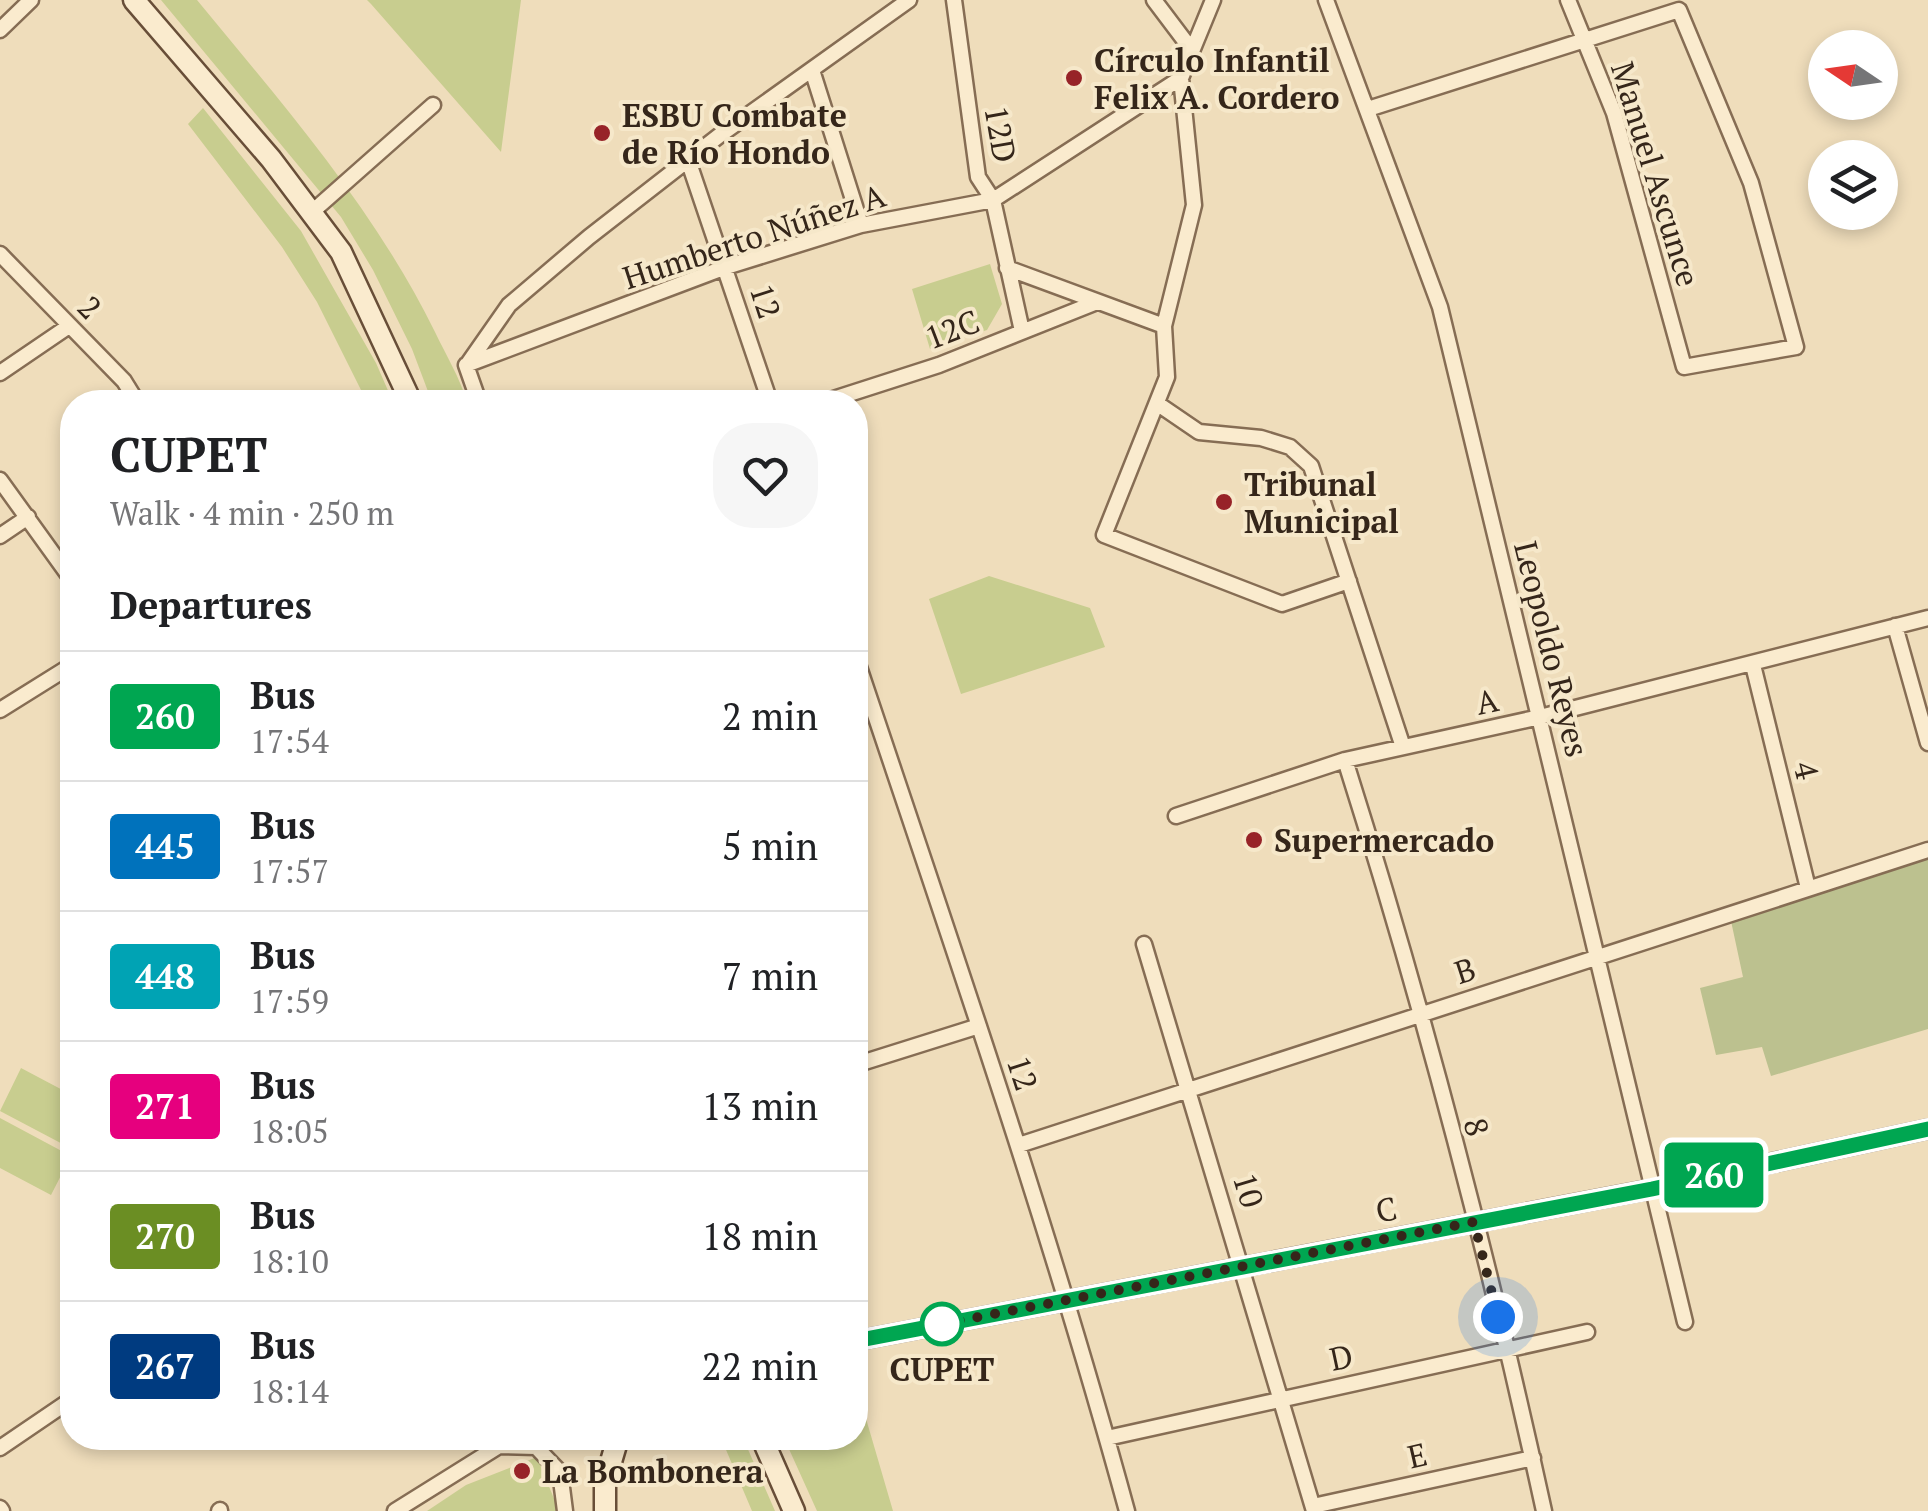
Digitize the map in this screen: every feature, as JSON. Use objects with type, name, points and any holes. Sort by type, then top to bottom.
[{"type":"main road","points":[[134,0],[271,159],[341,252],[405,390]]},
{"type":"main road","points":[[605,1511],[605,1482],[614,1450]]},
{"type":"main road","points":[[767,1450],[794,1511]]},
{"type":"street","points":[[0,30],[32,0]]},
{"type":"street","points":[[475,390],[466,366],[509,305],[688,160],[909,0]]},
{"type":"street","name":"12D","points":[[954,0],[978,177],[993,200],[1022,331]]},
{"type":"street","points":[[1154,0],[1190,49]]},
{"type":"street","points":[[1213,0],[1181,78],[1194,205],[1164,326],[1166,377],[1104,535],[1282,604],[1349,581]]},
{"type":"street","name":"Leopoldo Reyes","points":[[1326,0],[1440,308],[1686,1322]]},
{"type":"street","name":"Manuel Ascunce","points":[[1568,0],[1614,113],[1684,367],[1796,347],[1751,182],[1679,10],[1585,41]]},
{"type":"street","points":[[1368,109],[1585,41]]},
{"type":"street","points":[[812,70],[861,225]]},
{"type":"street","name":"Humberto Núñez A","points":[[466,366],[726,267],[861,225],[993,200],[1181,78]]},
{"type":"street","points":[[312,212],[433,105]]},
{"type":"street","name":"12","points":[[688,160],[766,390]]},
{"type":"street","name":"2","points":[[0,254],[129,390]]},
{"type":"street","points":[[1007,268],[1164,326]]},
{"type":"street","name":"12C","points":[[861,390],[939,365],[1098,302]]},
{"type":"street","points":[[0,373],[69,326]]},
{"type":"street","points":[[1158,404],[1199,432],[1276,442],[1290,447],[1311,466],[1403,747]]},
{"type":"street","points":[[0,480],[60,563]]},
{"type":"street","points":[[0,536],[28,517]]},
{"type":"street","name":"A","points":[[1176,816],[1346,760],[1540,718],[1928,618]]},
{"type":"street","points":[[1896,626],[1928,743]]},
{"type":"street","name":"4","points":[[1753,665],[1808,888]]},
{"type":"street","points":[[0,710],[60,672]]},
{"type":"street","name":"12","points":[[868,713],[1019,1146],[1068,1300],[1127,1511]]},
{"type":"street","name":"8","points":[[1346,760],[1420,1013],[1507,1348],[1544,1511]]},
{"type":"street","name":"B","points":[[1019,1146],[1928,850]]},
{"type":"street","name":"10","points":[[1144,944],[1314,1509]]},
{"type":"street","points":[[868,1061],[978,1026]]},
{"type":"street","name":"C","points":[[868,1339],[1652,1189],[1928,1129]]},
{"type":"street","name":"D","points":[[1107,1438],[1587,1332]]},
{"type":"street","points":[[0,1448],[60,1407]]},
{"type":"street","points":[[396,1511],[493,1450]]},
{"type":"street","points":[[538,1450],[560,1472],[565,1511]]},
{"type":"street","name":"E","points":[[1314,1509],[1532,1458]]},
{"type":"green space","points":[[161,0],[197,0],[326,159],[411,286],[463,390],[427,390],[373,270],[341,217]]},
{"type":"green space","points":[[367,0],[521,0],[501,152],[371,4]]},
{"type":"green space","points":[[203,108],[301,231],[388,390],[361,390],[317,302],[282,247],[188,124]]},
{"type":"green space","points":[[990,264],[1002,304],[987,330],[930,349],[912,289]]},
{"type":"green space","points":[[989,576],[1090,608],[1105,647],[961,694],[929,599]]},
{"type":"green space","points":[[1928,854],[1928,1029],[1771,1076],[1762,1047],[1716,1055],[1700,988],[1743,977],[1731,921]]},
{"type":"green space","points":[[21,1068],[60,1089],[60,1143],[0,1111]]},
{"type":"green space","points":[[0,1118],[60,1150],[60,1177],[51,1195],[0,1168]]},
{"type":"green space","points":[[868,1425],[893,1511],[817,1511],[789,1450],[868,1450]]},
{"type":"green space","points":[[726,1450],[748,1450],[775,1511],[752,1511]]},
{"type":"green space","name":"La Bombonera","points":[[537,1457],[559,1511],[427,1511],[466,1485]]},
{"type":"bus line","name":"260","points":[[868,1338],[1652,1189],[1928,1129]]},
{"type":"place","name":"Círculo Infantil Felix A. Cordero","points":[[1074,78]]},
{"type":"place","name":"ESBU Combate de Río Hondo","points":[[602,133]]},
{"type":"place","name":"Tribunal Municipal","points":[[1224,502]]},
{"type":"place","name":"Supermercado","points":[[1254,840]]},
{"type":"place","name":"CUPET","points":[[942,1324]]},
{"type":"place","name":"La Bombonera","points":[[522,1471]]},
{"type":"route","points":[[942,1324],[1474,1222],[1498,1317]]}]
